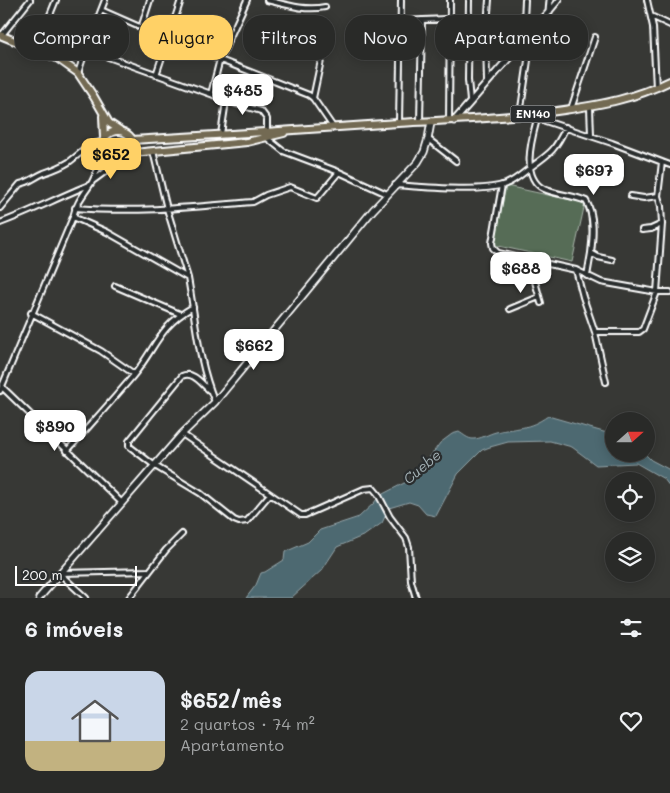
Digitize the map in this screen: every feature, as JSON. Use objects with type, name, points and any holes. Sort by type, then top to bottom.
[{"type":"main road","points":[[0,36],[15,41]]},
{"type":"main road","points":[[60,60],[78,73],[108,122],[130,136],[133,153]]},
{"type":"main road","name":"EN140","points":[[132,140],[222,134],[267,134],[292,130],[528,115],[610,103],[656,88],[670,81]]},
{"type":"main road","points":[[103,115],[102,151],[107,159],[117,163]]},
{"type":"main road","points":[[39,598],[182,434],[215,402],[387,194],[418,162],[424,152],[431,122]]},
{"type":"main road","points":[[103,140],[108,133],[121,131]]},
{"type":"main road","name":"EN140","points":[[117,163],[126,160],[133,153],[247,142],[267,134]]},
{"type":"street","points":[[0,36],[30,0]]},
{"type":"street","points":[[50,15],[56,0]]},
{"type":"street","points":[[99,15],[103,0]]},
{"type":"street","points":[[145,15],[150,0]]},
{"type":"street","points":[[176,15],[181,0]]},
{"type":"street","points":[[233,31],[247,0]]},
{"type":"street","points":[[267,0],[302,8],[314,9],[325,7]]},
{"type":"street","points":[[401,0],[401,15]]},
{"type":"street","points":[[450,0],[450,15]]},
{"type":"street","points":[[468,15],[469,0]]},
{"type":"street","points":[[486,83],[486,37],[489,0]]},
{"type":"street","points":[[524,0],[524,15]]},
{"type":"street","points":[[549,12],[550,0]]},
{"type":"street","points":[[547,15],[560,0]]},
{"type":"street","points":[[646,0],[652,16],[655,39],[656,88]]},
{"type":"street","points":[[101,10],[139,27]]},
{"type":"street","points":[[652,16],[670,25]]},
{"type":"street","points":[[571,109],[595,37]]},
{"type":"street","points":[[78,73],[82,60]]},
{"type":"street","points":[[116,60],[226,101],[261,111],[267,119],[267,134],[283,150],[339,172],[387,194]]},
{"type":"street","points":[[156,75],[161,60]]},
{"type":"street","points":[[211,94],[220,60]]},
{"type":"street","points":[[222,60],[313,98],[334,128]]},
{"type":"street","points":[[313,98],[321,60]]},
{"type":"street","points":[[399,123],[400,60]]},
{"type":"street","points":[[420,60],[420,122]]},
{"type":"street","points":[[451,60],[452,121]]},
{"type":"street","points":[[468,60],[470,101]]},
{"type":"street","points":[[452,121],[507,60]]},
{"type":"street","points":[[520,115],[528,60]]},
{"type":"street","points":[[222,134],[226,101]]},
{"type":"street","points":[[590,107],[591,135]]},
{"type":"street","points":[[528,115],[591,135],[670,165]]},
{"type":"street","points":[[537,119],[533,134],[530,168],[534,180],[543,188],[586,201],[591,209],[591,253],[587,276]]},
{"type":"street","points":[[395,185],[490,188],[502,185],[518,178],[554,150],[566,127]]},
{"type":"street","points":[[428,139],[456,160]]},
{"type":"street","points":[[0,208],[20,184],[30,182],[43,174],[56,170],[89,146],[103,140]]},
{"type":"street","points":[[102,151],[90,183],[75,208],[73,218],[31,313],[1,389],[31,414],[122,503]]},
{"type":"street","points":[[153,151],[167,209],[188,278],[196,338],[205,378],[215,402]]},
{"type":"street","points":[[596,332],[641,332],[657,292],[662,224],[661,206],[658,196],[662,162]]},
{"type":"street","points":[[0,223],[41,207],[90,183],[117,163]]},
{"type":"street","points":[[75,208],[111,211],[167,209],[253,202],[266,195],[290,187],[317,198],[339,172]]},
{"type":"street","points":[[502,185],[492,243],[498,253],[576,270],[601,282],[657,292],[670,292]]},
{"type":"street","points":[[631,196],[644,198],[658,196]]},
{"type":"street","points":[[73,218],[107,232],[188,278]]},
{"type":"street","points":[[642,230],[662,224]]},
{"type":"street","points":[[591,253],[598,257],[612,260]]},
{"type":"street","points":[[534,262],[534,278],[540,303]]},
{"type":"street","points":[[576,270],[583,298],[596,332],[606,382]]},
{"type":"street","points":[[116,286],[180,314]]},
{"type":"street","points":[[510,309],[539,296]]},
{"type":"street","points":[[67,451],[134,374],[159,336],[180,314],[193,307]]},
{"type":"street","points":[[31,313],[102,351],[134,374]]},
{"type":"street","points":[[209,390],[193,375],[182,376],[129,441],[129,446],[155,466],[193,489],[239,522],[246,521],[270,494]]},
{"type":"street","points":[[182,434],[301,515],[373,488],[408,543],[411,581],[416,598]]},
{"type":"street","points":[[130,598],[148,572],[182,534]]},
{"type":"street","points":[[60,574],[148,572]]},
{"type":"street","points":[[60,574],[86,598]]},
{"type":"green space","points":[[506,186],[585,203],[572,262],[494,245]]},
{"type":"water","points":[[548,416],[605,432],[605,462],[655,462],[670,470],[670,487],[655,472],[636,463],[596,465],[572,447],[550,441],[508,442],[482,450],[458,474],[436,516],[426,514],[418,505],[409,502],[389,508],[382,523],[365,535],[337,547],[322,570],[291,598],[246,598],[256,585],[261,573],[284,560],[285,552],[308,542],[320,530],[359,517],[379,496],[412,479],[440,443],[452,434],[459,432],[469,438],[476,439],[496,432],[529,426]]},
{"type":"water label","name":"Cuebe","points":[[422,467]]}]
